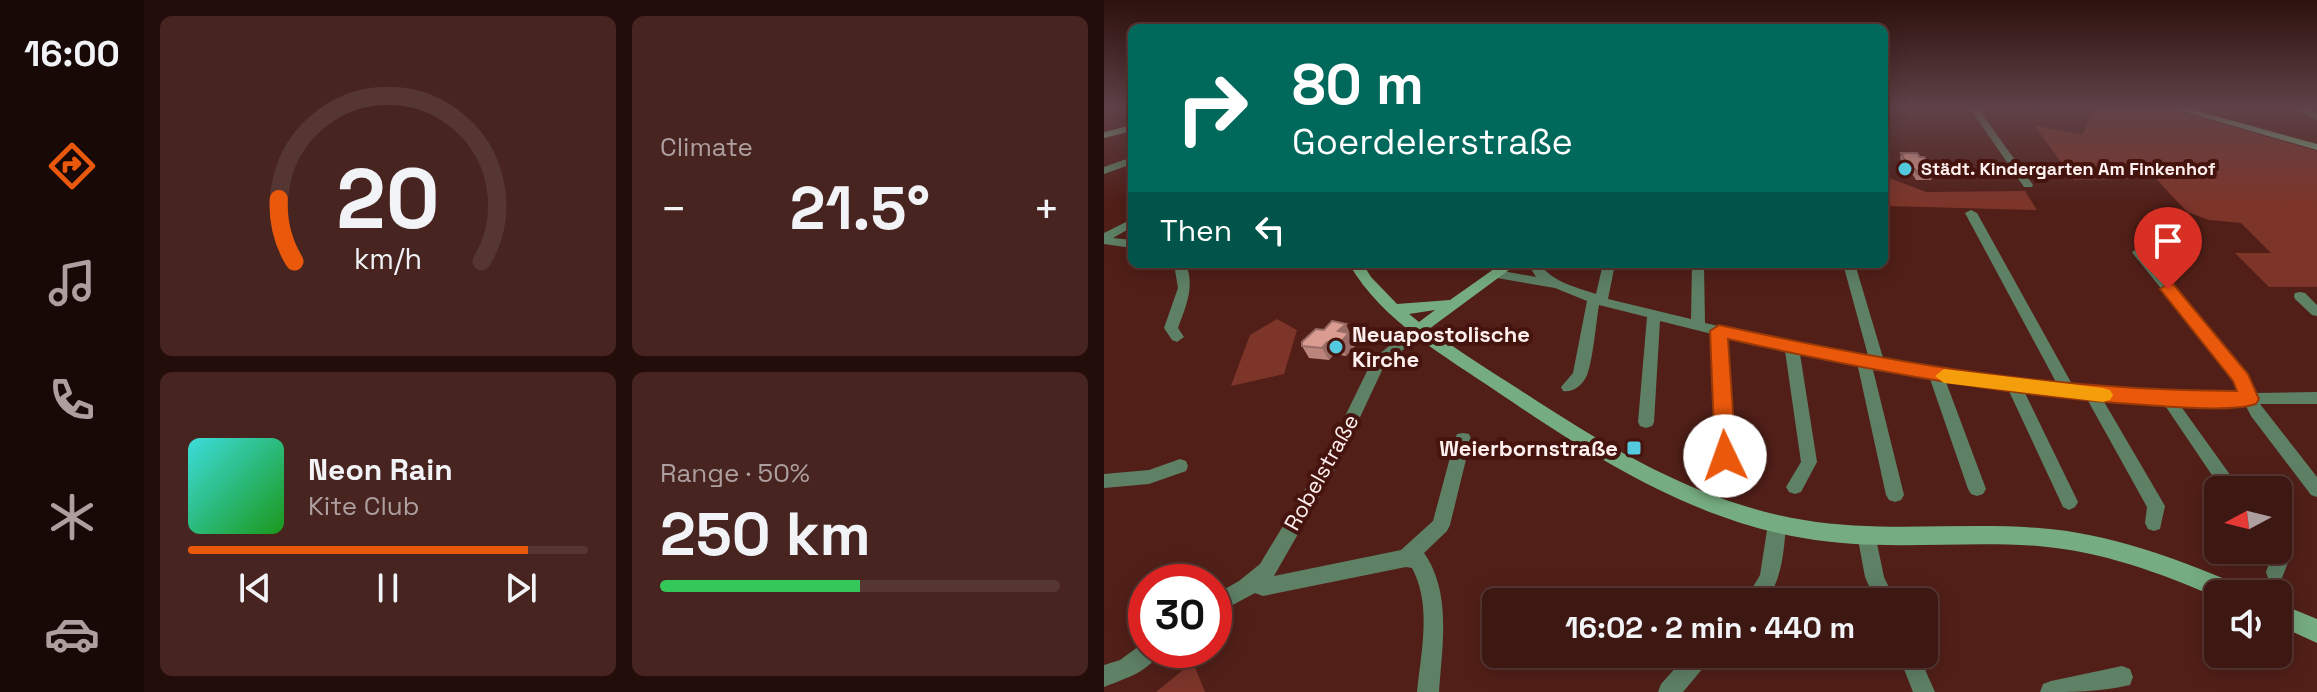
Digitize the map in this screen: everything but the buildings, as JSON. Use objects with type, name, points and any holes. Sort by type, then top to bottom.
[{"type":"street","points":[[1996,139],[2028,185]]},
{"type":"street","points":[[2294,139],[2316,145]]},
{"type":"street","points":[[1104,171],[1128,162]]},
{"type":"street","points":[[1971,213],[2069,393]]},
{"type":"street","points":[[1104,239],[1128,224]]},
{"type":"street","points":[[1104,239],[1128,243]]},
{"type":"street","points":[[2138,252],[2242,379],[2256,412],[2317,490]]},
{"type":"street","points":[[1177,337],[1171,328],[1183,299],[1185,282],[1181,268]]},
{"type":"street","points":[[1358,268],[1396,309],[1442,347],[1655,480],[1688,496],[1805,530],[1866,534],[2011,535],[2089,544],[2167,567],[2204,582]]},
{"type":"street","points":[[1505,268],[1598,300],[1654,315],[1871,364],[1936,375],[2069,393],[2168,399],[2317,398]]},
{"type":"street","points":[[1419,329],[1505,268],[1537,269],[1558,285]]},
{"type":"street","points":[[1568,387],[1580,375],[1608,268]]},
{"type":"street","points":[[1698,268],[1698,325]]},
{"type":"street","points":[[1850,268],[1895,495]]},
{"type":"street","points":[[2300,296],[2317,312]]},
{"type":"street","points":[[1396,309],[1434,307],[1462,297]]},
{"type":"street","points":[[1442,347],[1437,335],[1440,324],[1447,311],[1462,297]]},
{"type":"street","points":[[1646,422],[1654,315]]},
{"type":"street","points":[[1419,329],[1440,324]]},
{"type":"street","name":"Robelstraße","points":[[1232,595],[1256,581],[1267,570],[1333,457],[1378,363],[1419,329]]},
{"type":"street","points":[[1719,331],[1725,456]]},
{"type":"street","points":[[1792,347],[1809,462],[1795,487]]},
{"type":"street","points":[[1936,375],[1977,489]]},
{"type":"street","points":[[2014,386],[2069,502]]},
{"type":"street","points":[[2092,394],[2156,506],[2154,523]]},
{"type":"street","points":[[2168,399],[2222,476]]},
{"type":"street","points":[[1406,558],[1441,525],[1463,439]]},
{"type":"street","points":[[1104,481],[1149,477],[1180,466]]},
{"type":"street","points":[[1766,588],[1777,524]]},
{"type":"street","points":[[1866,534],[1880,588]]},
{"type":"street","points":[[1256,581],[1263,587],[1406,558],[1418,560],[1425,570],[1432,623],[1428,692]]},
{"type":"street","points":[[2275,572],[2278,564]]},
{"type":"street","points":[[2292,620],[2317,631]]},
{"type":"street","points":[[1104,676],[1128,666]]},
{"type":"street","points":[[1669,692],[1690,668]]},
{"type":"street","points":[[1914,668],[1924,692]]},
{"type":"street","points":[[2051,692],[2122,677]]},
{"type":"shaded area","points":[[2044,139],[2276,139],[2317,151],[2317,287],[2269,287],[2235,253],[2271,253],[2241,223],[2209,220],[2187,212],[2148,170],[2129,179],[2074,180]]},
{"type":"shaded area","points":[[1888,177],[1926,192],[2025,191],[2037,210],[1888,206]]},
{"type":"shaded area","points":[[1277,319],[1297,330],[1284,374],[1231,386],[1250,335]]},
{"type":"shaded area","points":[[1186,668],[1195,668],[1205,692],[1156,692]]},
{"type":"slow traffic","points":[[1944,376],[2103,395]]},
{"type":"place","name":"Städt. Kindergarten Am Finkenhof","points":[[1905,169]]},
{"type":"place","name":"Neuapostolische Kirche","points":[[1336,347]]},
{"type":"place","name":"Weierbornstraße","points":[[1634,448]]},
{"type":"route","points":[[1725,456],[1719,331],[1864,363],[2014,386],[2168,399],[2249,399],[2242,379],[2168,289]]}]
